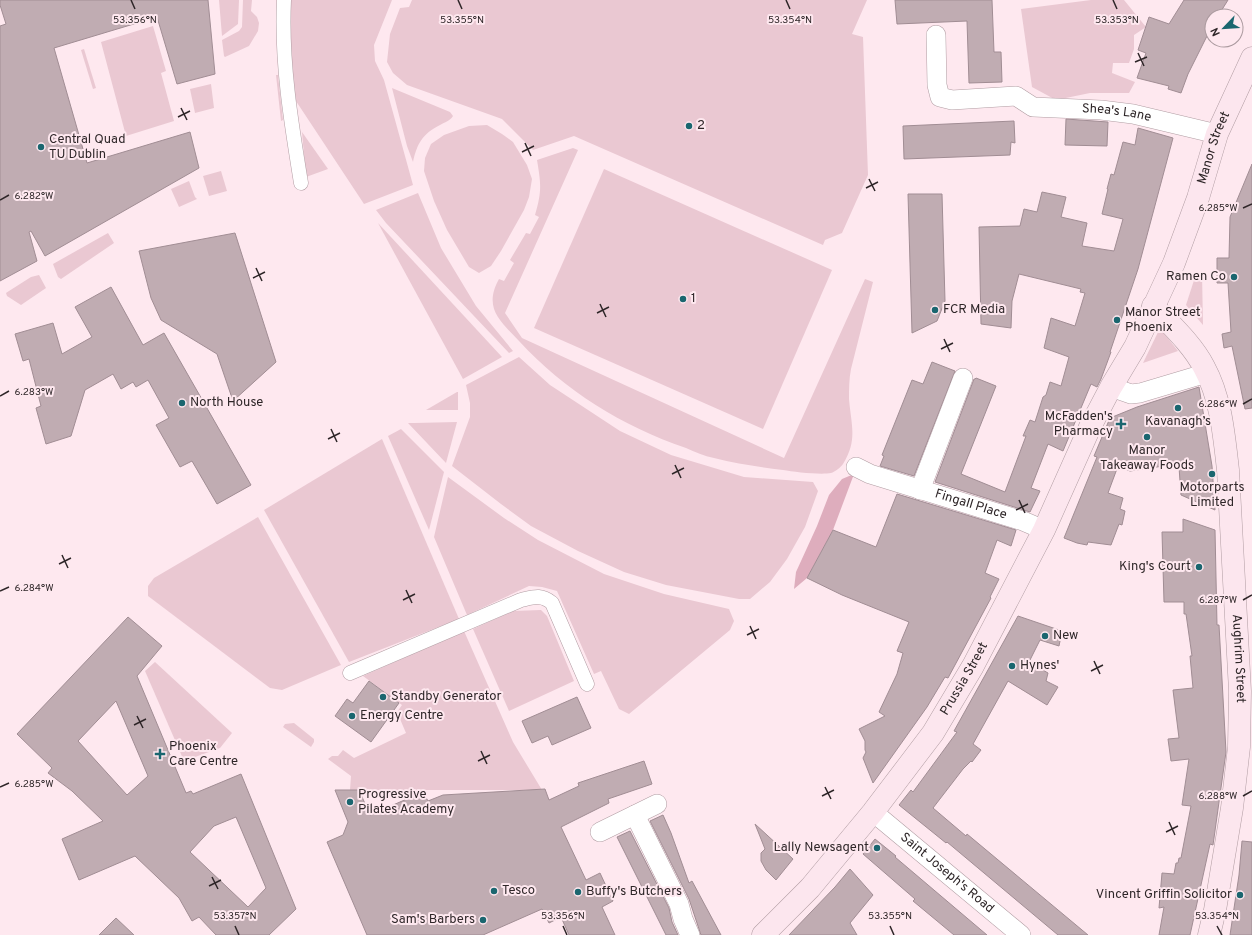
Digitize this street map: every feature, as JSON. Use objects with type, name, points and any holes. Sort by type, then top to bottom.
[{"type":"main road","name":"Manor Street","points":[[1110,387],[1135,347],[1174,263],[1198,198],[1217,134],[1252,58]]},
{"type":"main road","name":"Aughrim Street","points":[[1153,306],[1188,343],[1201,362],[1214,388],[1224,435],[1227,463],[1240,691],[1239,740],[1236,774],[1215,910],[1209,935]]},
{"type":"main road","name":"Prussia Street","points":[[763,935],[810,888],[873,812],[943,718],[973,666],[1044,530],[1090,427],[1110,387]]},
{"type":"street","points":[[284,0],[280,69],[290,114],[301,183]]},
{"type":"street","name":"Shea's Lane","points":[[936,35],[937,85],[940,97],[952,100],[1016,96],[1034,107],[1101,110],[1133,114],[1217,134]]},
{"type":"street","points":[[1110,387],[1131,394],[1140,393],[1207,374]]},
{"type":"street","name":"Fingall Place","points":[[920,490],[963,378]]},
{"type":"street","name":"Fingall Place","points":[[856,467],[870,474],[1023,521],[1044,530]]},
{"type":"street","points":[[350,673],[522,600],[535,596],[545,598],[552,603],[587,684]]},
{"type":"street","points":[[600,832],[657,804]]},
{"type":"street","name":"Saint Joseph's Road","points":[[873,812],[1021,935]]},
{"type":"street","points":[[635,815],[679,904],[683,919],[690,935]]},
{"type":"shaded area","points":[[219,0],[239,0],[238,24],[222,36]]},
{"type":"shaded area","points":[[243,0],[252,0],[251,11],[257,17],[259,23],[258,31],[249,46],[225,57],[222,40],[239,31],[242,27]]},
{"type":"shaded area","points":[[290,0],[392,0],[374,45],[375,61],[384,80],[413,185],[364,204],[294,98],[290,33]]},
{"type":"shaded area","name":"2","points":[[412,0],[867,0],[852,34],[863,37],[868,175],[842,233],[825,240],[823,245],[574,136],[533,150],[502,119],[407,85],[393,73],[387,62],[390,34],[400,8],[409,7]]},
{"type":"shaded area","points":[[1091,0],[1124,0],[1146,27],[1134,35],[1134,49],[1129,63],[1113,63],[1112,73],[1135,82],[1129,93],[1090,93],[1056,100],[1032,87],[1021,9]]},
{"type":"shaded area","points":[[153,26],[166,71],[161,73],[174,121],[126,136],[101,42]]},
{"type":"shaded area","points":[[84,49],[96,88],[93,89],[81,50]]},
{"type":"shaded area","points":[[276,75],[278,75],[283,120],[281,121]]},
{"type":"shaded area","points":[[211,84],[214,108],[195,113],[190,89]]},
{"type":"shaded area","points":[[392,88],[450,112],[453,116],[449,120],[434,128],[421,140],[416,150],[413,162],[407,146]]},
{"type":"shaded area","points":[[487,125],[513,142],[527,165],[532,179],[529,197],[524,210],[501,251],[491,266],[479,273],[469,267],[447,230],[434,201],[424,171],[425,158],[431,144],[444,135],[469,126]]},
{"type":"shaded area","points":[[302,132],[328,169],[306,177]]},
{"type":"shaded area","points":[[573,148],[578,150],[505,313],[522,338],[784,458],[865,279],[873,282],[850,373],[849,399],[852,424],[851,447],[843,464],[839,468],[831,473],[821,474],[794,472],[731,462],[707,456],[639,429],[617,418],[575,391],[537,359],[500,320],[493,306],[494,289],[499,279],[504,281],[514,263],[510,260],[526,233],[530,234],[539,217],[535,215],[539,200],[540,188],[537,160]]},
{"type":"shaded area","name":"1","points":[[604,169],[832,270],[763,429],[534,328]]},
{"type":"shaded area","points":[[221,171],[227,191],[209,196],[203,176]]},
{"type":"shaded area","points":[[189,181],[197,199],[179,207],[171,189]]},
{"type":"shaded area","points":[[418,193],[441,248],[476,306],[513,351],[509,353],[386,223],[376,210]]},
{"type":"shaded area","points":[[378,223],[502,357],[463,379]]},
{"type":"shaded area","points":[[108,233],[114,243],[61,279],[58,277],[53,264]]},
{"type":"shaded area","points":[[1202,273],[1203,325],[1186,305],[1196,274]]},
{"type":"shaded area","points":[[39,275],[46,288],[21,305],[7,296],[6,293],[9,291],[31,277]]},
{"type":"shaded area","points":[[1160,328],[1178,351],[1143,363]]},
{"type":"shaded area","points":[[519,357],[550,385],[620,431],[671,455],[744,477],[813,482],[818,491],[805,527],[787,559],[770,582],[750,599],[739,599],[666,585],[624,572],[578,551],[531,526],[452,466],[470,417],[470,403],[466,385]]},
{"type":"shaded area","points":[[457,392],[458,410],[426,410]]},
{"type":"shaded area","points":[[457,422],[446,463],[408,423],[414,423]]},
{"type":"shaded area","points":[[401,429],[444,472],[429,530],[388,436]]},
{"type":"shaded area","points":[[382,439],[459,619],[349,662],[264,510]]},
{"type":"shaded area","points":[[854,474],[833,530],[807,578],[794,589],[796,572],[829,495],[842,479]]},
{"type":"shaded area","points":[[448,477],[504,518],[538,540],[604,574],[664,594],[729,609],[734,621],[730,630],[629,714],[619,709],[601,671],[594,674],[557,591],[542,587],[529,586],[467,615],[434,537]]},
{"type":"shaded area","points":[[258,517],[341,665],[282,690],[270,688],[148,596],[148,586],[154,578]]},
{"type":"shaded area","points":[[541,610],[547,616],[574,681],[509,711],[473,629],[513,611]]},
{"type":"shaded area","points":[[464,631],[513,742],[542,790],[350,790],[351,776],[328,759],[332,756],[338,756],[343,750],[354,758],[406,733],[397,712],[402,705],[363,676]]},
{"type":"shaded area","points":[[155,662],[232,733],[220,748],[184,761],[145,671]]},
{"type":"shaded area","points":[[294,723],[314,739],[311,747],[283,727],[285,724]]},
{"type":"building","name":"Central Quad TU Dublin","points":[[0,0],[208,0],[215,74],[177,84],[157,17],[54,48],[87,163],[190,132],[199,168],[45,256],[31,231],[29,232],[37,261],[0,281],[0,26],[6,24],[0,5]]},
{"type":"building","points":[[895,0],[992,0],[994,52],[1001,52],[1002,82],[969,83],[967,21],[897,24]]},
{"type":"building","points":[[1184,0],[1228,0],[1223,8],[1204,8],[1204,42],[1188,74],[1181,93],[1168,89],[1169,86],[1137,78],[1146,53],[1138,50],[1149,17],[1169,24]]},
{"type":"building","points":[[1066,119],[1108,122],[1107,146],[1065,145]]},
{"type":"building","points":[[1014,121],[1015,143],[1011,142],[1010,155],[904,159],[903,126]]},
{"type":"building","points":[[1138,128],[1173,138],[1138,269],[1111,352],[1097,387],[1091,384],[1063,451],[1048,444],[1031,488],[1040,491],[1030,512],[935,482],[974,379],[976,378],[996,386],[961,474],[1005,492],[1026,436],[1023,436],[1030,420],[1035,422],[1043,397],[1046,395],[1050,382],[1061,386],[1069,357],[1044,348],[1051,318],[1075,326],[1085,293],[1080,292],[1081,289],[1019,274],[1012,301],[1011,328],[981,324],[979,227],[1020,226],[1024,209],[1037,212],[1042,192],[1066,197],[1061,217],[1087,223],[1082,246],[1114,251],[1123,219],[1102,214],[1111,174],[1114,175],[1123,142],[1135,145]]},
{"type":"building","points":[[1252,164],[1252,408],[1245,409],[1232,346],[1224,348],[1222,334],[1231,332],[1228,283],[1217,283],[1217,258],[1229,258],[1230,217]]},
{"type":"building","points":[[908,194],[942,194],[945,301],[937,321],[912,333]]},
{"type":"building","points":[[235,233],[276,362],[233,401],[217,354],[161,320],[151,298],[139,251]]},
{"type":"building","name":"North House","points":[[111,287],[143,345],[164,333],[251,485],[217,504],[192,461],[180,467],[156,425],[169,418],[148,380],[136,387],[133,382],[121,389],[113,374],[85,390],[71,436],[46,444],[36,408],[41,406],[29,359],[23,361],[15,334],[53,323],[62,354],[92,337],[75,307]]},
{"type":"building","points":[[932,362],[955,371],[914,476],[880,466],[884,456],[882,455],[912,380],[923,384]]},
{"type":"building","points":[[1199,387],[1212,466],[1215,510],[1181,495],[1179,467],[1177,464],[1130,471],[1118,466],[1108,493],[1123,498],[1120,509],[1125,511],[1122,525],[1119,524],[1111,545],[1088,542],[1087,545],[1064,538],[1097,457],[1094,456],[1110,418],[1137,407]]},
{"type":"building","points":[[897,494],[1016,530],[1011,546],[997,540],[985,573],[999,579],[990,597],[991,598],[948,678],[945,677],[927,707],[873,783],[863,758],[866,752],[865,741],[859,729],[885,716],[879,712],[897,674],[903,653],[897,651],[909,622],[842,595],[807,578],[833,530],[876,547]]},
{"type":"building","points":[[1183,519],[1215,530],[1217,625],[1219,625],[1226,752],[1213,845],[1210,844],[1190,935],[1159,935],[1164,907],[1159,908],[1162,873],[1174,874],[1176,863],[1178,863],[1179,858],[1181,858],[1191,806],[1182,805],[1189,759],[1171,761],[1168,739],[1179,738],[1173,690],[1193,688],[1190,656],[1192,656],[1186,614],[1184,614],[1184,602],[1164,602],[1162,532],[1183,532]]},
{"type":"building","points":[[1018,616],[1062,631],[1059,646],[1040,640],[1029,662],[1048,673],[1046,681],[1058,687],[1047,705],[1008,681],[973,744],[981,750],[972,762],[971,761],[963,769],[933,808],[966,836],[967,834],[1088,935],[1058,935],[947,842],[946,843],[899,805],[911,790],[913,792],[957,732],[954,731]]},
{"type":"building","points":[[128,617],[162,646],[137,676],[186,793],[191,791],[193,794],[241,774],[296,909],[269,935],[216,935],[199,917],[192,921],[179,898],[135,856],[79,880],[62,839],[103,821],[72,791],[48,773],[52,768],[17,734]],"holes":[[[116,701],[148,776],[127,795],[78,741]],[[236,817],[266,888],[248,907],[190,852],[214,826]]]},
{"type":"building","points":[[369,681],[399,703],[371,742],[335,716],[347,699],[353,703]]},
{"type":"building","points":[[577,697],[591,728],[552,745],[548,736],[532,743],[522,721]]},
{"type":"building","points":[[644,761],[652,784],[608,799],[609,803],[561,827],[586,880],[600,873],[613,901],[602,907],[615,935],[569,935],[561,917],[549,923],[542,909],[483,935],[367,935],[327,842],[343,835],[348,822],[335,790],[359,790],[370,815],[423,792],[428,801],[443,795],[545,789],[549,800],[579,786],[578,783]]},
{"type":"building","points":[[663,815],[689,883],[692,881],[721,935],[701,935],[689,899],[650,821]]},
{"type":"building","points":[[755,824],[793,859],[776,880],[766,870],[761,861],[761,853],[765,849]]},
{"type":"building","points":[[630,831],[669,908],[672,922],[678,935],[666,935],[617,837]]},
{"type":"building","points":[[875,839],[987,935],[954,935],[913,901],[915,899],[863,854]]},
{"type":"building","points":[[1242,841],[1252,842],[1252,935],[1230,935],[1239,875]]},
{"type":"building","points":[[850,869],[873,895],[850,923],[857,935],[789,935],[835,887]]},
{"type":"building","points":[[116,918],[134,935],[99,935]]},
{"type":"place","name":"2","points":[[689,126]]},
{"type":"place","name":"Central Quad TU Dublin","points":[[41,147]]},
{"type":"place","name":"Ramen Co","points":[[1234,277]]},
{"type":"place","name":"1","points":[[683,299]]},
{"type":"place","name":"FCR Media","points":[[935,310]]},
{"type":"place","name":"Manor Street Phoenix","points":[[1117,320]]},
{"type":"place","name":"North House","points":[[182,403]]},
{"type":"place","name":"Kavanagh’s","points":[[1178,408]]},
{"type":"place","name":"McFadden's Pharmacy","points":[[1121,424]]},
{"type":"place","name":"Manor Takeaway Foods","points":[[1147,437]]},
{"type":"place","name":"Motorparts Limited","points":[[1212,474]]},
{"type":"place","name":"King's Court","points":[[1199,567]]},
{"type":"place","name":"New","points":[[1045,636]]},
{"type":"place","name":"Hynes'","points":[[1012,666]]},
{"type":"place","name":"Standby Generator","points":[[383,697]]},
{"type":"place","name":"Energy Centre","points":[[352,716]]},
{"type":"place","name":"Phoenix Care Centre","points":[[160,754]]},
{"type":"place","name":"Progressive Pilates Academy","points":[[350,802]]},
{"type":"place","name":"Lally Newsagent","points":[[877,848]]},
{"type":"place","name":"Tesco","points":[[494,891]]},
{"type":"place","name":"Buffy's Butchers","points":[[578,892]]},
{"type":"place","name":"Vincent Griffin Solicitor","points":[[1240,895]]},
{"type":"place","name":"Sam's Barbers","points":[[483,920]]}]
